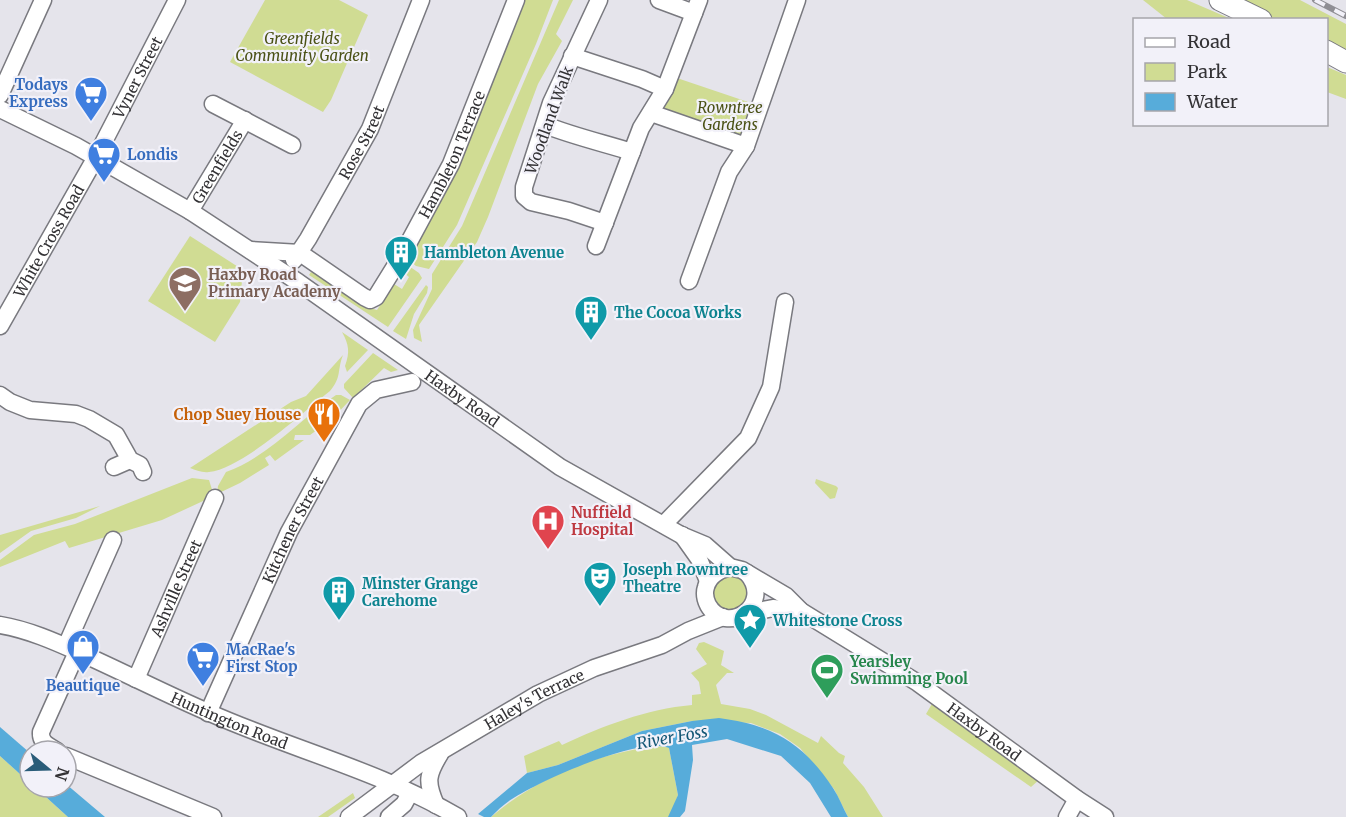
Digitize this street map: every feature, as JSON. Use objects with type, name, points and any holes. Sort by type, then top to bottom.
[{"type":"main road","points":[[1220,0],[1258,18]]},
{"type":"main road","points":[[1328,52],[1346,62]]},
{"type":"street","points":[[0,95],[43,0]]},
{"type":"street","name":"Vyner Street","points":[[96,157],[177,0]]},
{"type":"street","name":"Rose Street","points":[[285,273],[300,253],[370,129],[421,0]]},
{"type":"street","name":"Hambleton Terrace","points":[[300,253],[370,300],[376,297],[402,255],[450,164],[516,0]]},
{"type":"street","name":"Woodland Walk","points":[[599,0],[551,103],[524,187],[524,196],[531,202],[605,223]]},
{"type":"street","points":[[596,246],[641,128],[665,89],[697,6],[659,0]]},
{"type":"street","points":[[689,282],[729,172],[746,146],[797,0]]},
{"type":"street","points":[[572,56],[665,89]]},
{"type":"street","name":"Greenfields","points":[[213,104],[292,145]]},
{"type":"street","name":"Haxby Road","points":[[0,109],[96,157],[190,211],[285,273],[560,467],[681,535],[705,545],[730,567],[742,570],[786,596],[801,611],[927,689],[1105,817]]},
{"type":"street","points":[[651,113],[746,146]]},
{"type":"street","name":"Greenfields","points":[[190,211],[245,120]]},
{"type":"street","points":[[544,125],[632,152]]},
{"type":"street","name":"White Cross Road","points":[[0,326],[96,157]]},
{"type":"street","points":[[249,250],[300,253]]},
{"type":"street","points":[[663,524],[748,438],[771,387],[785,302]]},
{"type":"street","name":"Kitchener Street","points":[[208,713],[289,532],[359,404],[376,390],[412,382]]},
{"type":"street","points":[[0,395],[30,410],[76,414],[90,419],[116,435],[130,460],[140,465],[143,472]]},
{"type":"street","points":[[114,467],[130,460]]},
{"type":"street","name":"Ashville Street","points":[[136,679],[215,498]]},
{"type":"street","name":"Haxby Road","points":[[681,535],[699,560],[708,581]]},
{"type":"street","points":[[42,739],[41,732],[113,540]]},
{"type":"street","points":[[730,567],[721,569],[708,581],[706,588],[710,608],[723,617],[738,617],[744,614],[754,602],[755,586],[747,573]]},
{"type":"street","name":"Haley's Terrace","points":[[688,630],[707,602]]},
{"type":"street","name":"Haxby Road","points":[[744,614],[773,609],[801,611]]},
{"type":"street","name":"Haley's Terrace","points":[[349,817],[391,784],[442,750],[508,711],[594,668],[662,645],[688,630],[723,617]]},
{"type":"street","name":"Huntington Road","points":[[0,625],[27,631],[71,649],[208,713],[391,784],[458,817]]},
{"type":"street","points":[[436,805],[429,790],[429,780],[433,766],[442,750]]},
{"type":"street","points":[[78,761],[213,817]]},
{"type":"street","points":[[389,817],[404,804],[410,792]]},
{"type":"street","points":[[1067,817],[1077,799]]},
{"type":"green space","name":"Greenfields Community Garden","points":[[265,0],[339,0],[368,15],[331,100],[323,112],[230,62]]},
{"type":"green space","points":[[525,0],[553,0],[457,225],[429,269],[416,266],[409,260],[458,168]]},
{"type":"green space","points":[[559,0],[573,0],[556,34],[562,41],[538,84],[477,242],[419,325],[422,342],[414,338],[413,330],[432,289],[432,274],[462,226]]},
{"type":"green space","points":[[1143,0],[1187,0],[1229,18],[1166,18]]},
{"type":"green space","points":[[1233,0],[1300,0],[1346,24],[1346,55],[1328,46],[1328,18],[1272,18]]},
{"type":"green space","points":[[1328,67],[1346,75],[1346,99],[1328,92]]},
{"type":"green space","name":"Rowntree Gardens","points":[[674,77],[754,104],[742,135],[738,137],[665,110],[664,104]]},
{"type":"green space","points":[[190,236],[243,270],[240,302],[215,342],[148,301]]},
{"type":"green space","points":[[406,264],[422,278],[388,327],[309,275],[311,272],[318,275],[366,307],[377,310],[394,284],[402,289],[409,277],[402,271]]},
{"type":"green space","points":[[426,285],[427,293],[414,314],[406,339],[393,331]]},
{"type":"green space","points":[[342,332],[368,350],[347,372],[345,366],[348,349]]},
{"type":"green space","points":[[373,353],[398,370],[391,372],[384,368],[353,398],[344,388],[344,384]]},
{"type":"green space","points":[[343,355],[338,377],[330,391],[272,438],[238,461],[223,468],[206,472],[190,468],[291,402],[306,396]]},
{"type":"green space","points":[[336,395],[350,400],[331,420],[310,435],[295,435],[294,440],[304,440],[275,461],[270,455],[265,458],[269,465],[217,494],[218,486],[226,472],[241,466],[270,448]]},
{"type":"green space","points":[[192,478],[209,480],[214,496],[162,520],[69,548],[65,541],[0,567],[0,560],[34,535],[75,524]]},
{"type":"green space","points":[[816,479],[838,488],[835,498],[830,499],[815,483]]},
{"type":"green space","points":[[100,506],[76,518],[31,531],[0,553],[0,535]]},
{"type":"green space","points":[[730,576],[742,581],[747,593],[742,605],[730,610],[718,605],[713,593],[718,581]]},
{"type":"green space","points":[[704,642],[724,651],[721,665],[734,673],[727,673],[716,685],[721,704],[750,709],[766,715],[818,743],[821,736],[845,756],[843,763],[864,787],[883,817],[848,817],[834,789],[800,748],[780,734],[751,723],[692,721],[642,731],[558,765],[527,773],[524,756],[559,741],[562,745],[625,719],[658,710],[692,705],[692,695],[701,694],[699,682],[691,673],[707,664],[696,649],[699,643]]},
{"type":"green space","points":[[933,702],[1040,779],[1031,787],[926,714]]},
{"type":"green space","points":[[665,746],[669,748],[678,795],[670,817],[491,817],[528,790],[572,768],[619,753]]},
{"type":"green space","points":[[0,756],[18,772],[18,799],[48,799],[68,817],[0,817]]},
{"type":"green space","points":[[353,793],[355,798],[328,817],[318,817]]},
{"type":"water","name":"River Foss","points":[[719,718],[771,731],[798,748],[822,772],[848,817],[831,817],[810,783],[781,756],[727,739],[692,745],[693,760],[685,811],[680,817],[668,817],[678,795],[669,748],[655,746],[635,748],[589,762],[526,791],[506,803],[491,817],[478,814],[527,773],[558,765],[642,731]]},
{"type":"water","points":[[0,727],[18,743],[18,772],[0,756]]},
{"type":"water","points":[[78,794],[105,817],[68,817],[48,799],[78,799]]},
{"type":"railway","points":[[1315,0],[1346,16]]},
{"type":"place","name":"Todays Express","points":[[91,122]]},
{"type":"place","name":"Londis","points":[[104,183]]},
{"type":"place","name":"Hambleton Avenue","points":[[401,281]]},
{"type":"place","name":"Haxby Road Primary Academy","points":[[185,312]]},
{"type":"place","name":"The Cocoa Works","points":[[591,341]]},
{"type":"place","name":"Chop Suey House","points":[[324,443]]},
{"type":"place","name":"Nuffield Hospital","points":[[548,550]]},
{"type":"place","name":"Joseph Rowntree Theatre","points":[[600,607]]},
{"type":"place","name":"Minster Grange Carehome","points":[[339,621]]},
{"type":"place","name":"Whitestone Cross","points":[[750,649]]},
{"type":"place","name":"Beautique","points":[[83,675]]},
{"type":"place","name":"MacRae's First Stop","points":[[203,687]]},
{"type":"place","name":"Yearsley Swimming Pool","points":[[827,699]]}]
